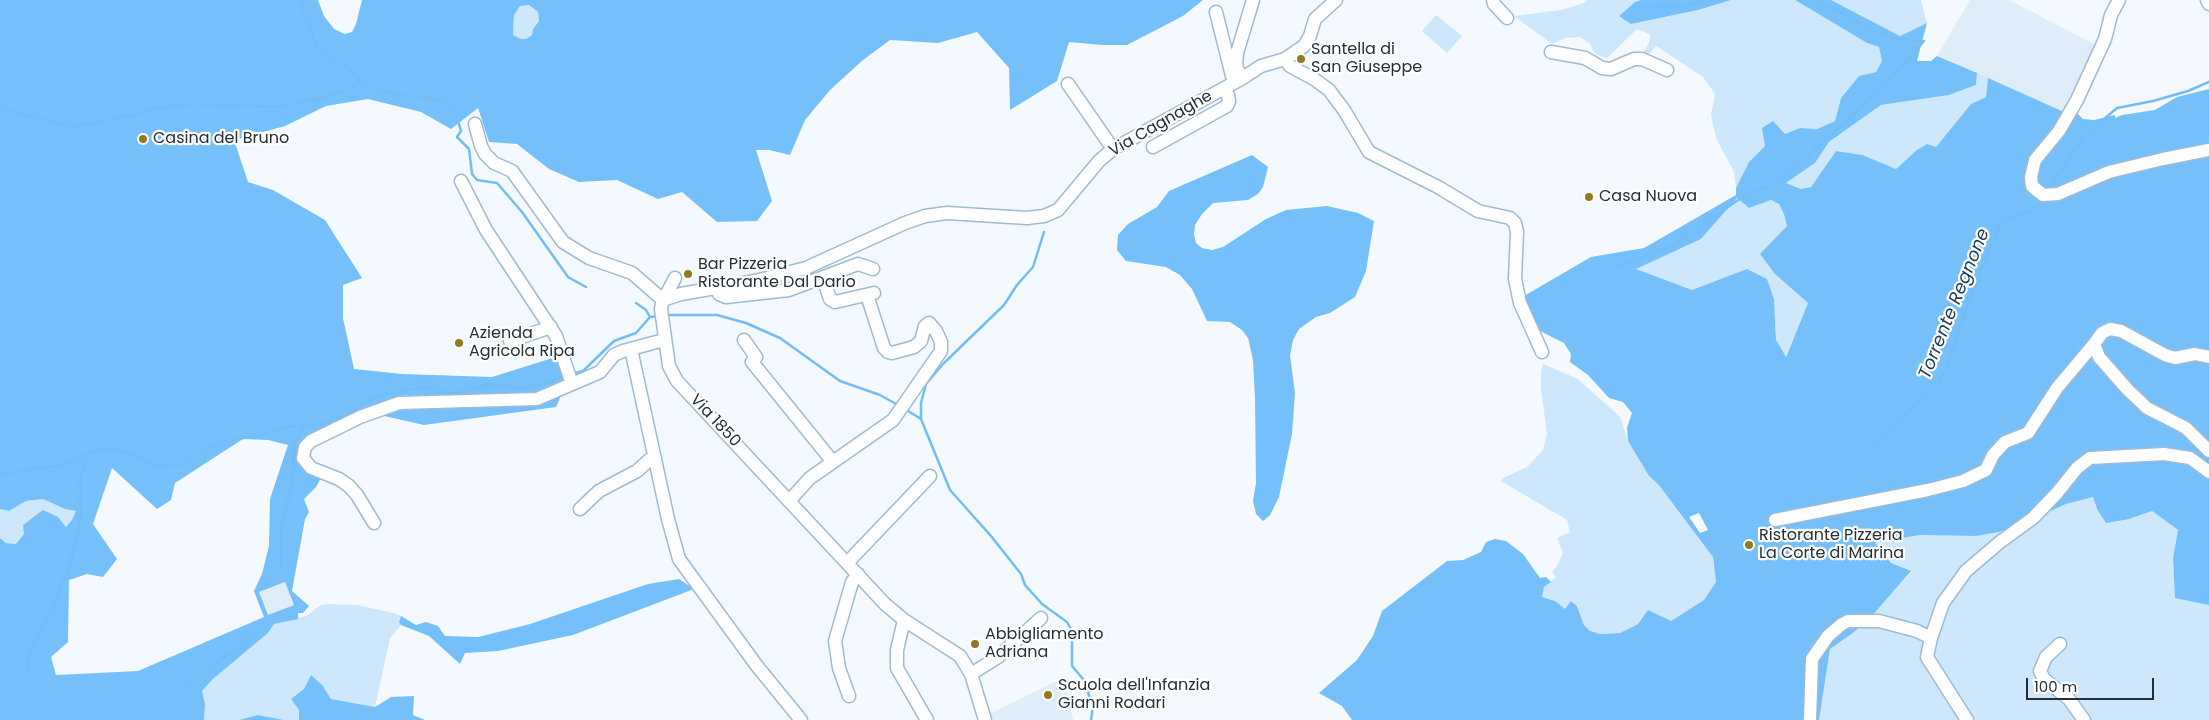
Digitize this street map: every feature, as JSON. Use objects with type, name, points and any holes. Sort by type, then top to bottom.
[{"type":"street","points":[[1233,84],[1237,53],[1253,0]]},
{"type":"street","name":"Via Cagnaghe","points":[[662,304],[681,294],[806,268],[925,216],[947,214],[1027,218],[1044,216],[1058,210],[1071,197],[1099,161],[1113,149],[1233,84],[1261,66],[1285,59],[1307,43],[1315,19],[1336,0]]},
{"type":"street","points":[[1493,0],[1494,4],[1507,18]]},
{"type":"street","points":[[2119,0],[2111,15],[2105,39],[2077,100],[2059,131],[2035,160],[2030,178],[2032,186],[2043,195],[2058,194],[2109,172],[2209,150]]},
{"type":"street","points":[[2207,0],[2209,4]]},
{"type":"street","name":"Via Cagnaghe","points":[[1153,147],[1227,106],[1229,102],[1228,95],[1233,84],[1216,12]]},
{"type":"street","points":[[1551,52],[1585,58],[1602,68],[1611,69],[1634,59],[1642,59],[1667,70]]},
{"type":"street","points":[[1285,59],[1290,66],[1314,79],[1329,90],[1369,152],[1438,187],[1478,211],[1510,218],[1515,223],[1517,232],[1516,279],[1520,303],[1542,352]]},
{"type":"street","points":[[1068,84],[1113,149]]},
{"type":"street","points":[[475,124],[481,146],[486,154],[494,163],[512,171],[563,242],[589,258],[632,273],[662,304],[675,278]]},
{"type":"street","points":[[461,181],[486,230],[551,327],[558,341],[572,384]]},
{"type":"street","points":[[717,288],[719,294],[726,297],[789,290],[858,264],[873,269]]},
{"type":"street","points":[[790,500],[810,478],[895,417],[941,351],[941,342],[936,331],[928,323],[926,324],[921,341],[914,347],[888,352],[884,348],[871,294],[835,302],[830,299],[823,278]]},
{"type":"street","name":"Via 1850","points":[[662,304],[663,334],[669,366],[677,381],[886,604],[904,620],[960,656],[971,674],[985,720]]},
{"type":"street","points":[[510,341],[551,327]]},
{"type":"street","points":[[1775,520],[1928,490],[1963,481],[1986,470],[1993,455],[2005,442],[2028,433],[2057,388],[2102,333],[2110,329],[2121,331],[2164,355],[2175,358],[2195,354],[2209,357]]},
{"type":"street","points":[[374,523],[357,495],[349,486],[339,478],[311,468],[303,458],[305,447],[311,442],[360,417],[392,404],[537,399],[600,372],[614,355],[663,334]]},
{"type":"street","points":[[744,340],[756,357],[752,362],[832,462]]},
{"type":"street","points":[[2094,344],[2099,357],[2134,396],[2147,408],[2186,428],[2209,451]]},
{"type":"street","points":[[631,349],[679,559],[757,666],[801,720]]},
{"type":"street","points":[[1968,720],[1927,657],[1931,638],[1943,603],[1966,571],[2000,542],[2033,518],[2057,493],[2077,468],[2090,458],[2164,454],[2190,458],[2209,472]]},
{"type":"street","points":[[580,509],[599,490],[637,471],[649,460],[655,458]]},
{"type":"street","points":[[847,563],[930,476]]},
{"type":"street","points":[[848,696],[839,668],[835,641],[852,582],[858,574]]},
{"type":"street","points":[[971,674],[998,657],[1041,618]]},
{"type":"street","points":[[904,620],[896,650],[897,668],[927,720]]},
{"type":"street","points":[[1810,720],[1812,659],[1828,636],[1842,624],[1848,622],[1879,622],[1917,631],[1931,638]]},
{"type":"street","points":[[2060,644],[2046,656],[2040,671],[2044,679],[2069,699],[2084,720]]},
{"type":"shaded area","points":[[0,0],[318,0],[324,16],[334,29],[345,34],[352,32],[356,24],[362,0],[1203,0],[1183,16],[1127,45],[1069,42],[1057,81],[1010,110],[1009,68],[977,32],[938,43],[890,40],[863,60],[830,90],[805,120],[790,155],[769,150],[756,150],[772,201],[757,221],[717,222],[682,192],[658,199],[617,180],[579,182],[549,169],[517,144],[489,142],[478,108],[451,129],[421,112],[368,99],[326,106],[285,126],[234,140],[248,182],[273,190],[325,220],[362,278],[343,285],[343,318],[354,369],[402,374],[492,377],[559,356],[567,382],[556,407],[424,425],[362,411],[299,455],[323,474],[316,487],[304,499],[309,512],[305,519],[292,591],[309,606],[303,613],[298,613],[298,619],[274,624],[268,633],[213,679],[202,691],[205,704],[204,720],[0,720],[0,538],[6,543],[16,544],[24,534],[23,525],[43,510],[58,517],[66,527],[76,511],[65,509],[43,499],[26,501],[9,511],[0,509]],"holes":[[[529,5],[538,12],[539,21],[533,29],[532,35],[526,39],[521,39],[513,35],[514,15],[520,6]],[[243,439],[268,440],[288,445],[270,499],[269,546],[262,574],[254,591],[264,617],[138,671],[56,675],[51,657],[68,642],[69,580],[87,574],[103,577],[117,559],[93,524],[112,468],[157,509],[171,500],[175,483]],[[285,582],[294,605],[268,615],[259,592]]]},
{"type":"shaded area","points":[[1587,0],[1641,0],[1635,2],[1631,24],[1698,10],[1731,0],[1795,0],[1867,43],[1879,47],[1882,61],[1876,72],[1859,76],[1841,98],[1835,121],[1817,129],[1800,128],[1765,146],[1749,162],[1736,188],[1734,172],[1716,138],[1711,115],[1715,94],[1703,77],[1656,46],[1649,54],[1643,53],[1649,43],[1650,34],[1637,29],[1607,58],[1595,54],[1590,44],[1580,37],[1565,38],[1552,44],[1514,16],[1561,10],[1584,3]]},
{"type":"shaded area","points":[[1641,0],[1731,0],[1698,10],[1631,24],[1619,16],[1635,2]]},
{"type":"shaded area","points":[[1795,0],[1831,0],[1900,36],[1927,23],[1917,61],[1931,61],[1937,56],[1977,73],[1976,85],[1949,95],[1881,105],[1829,142],[1815,163],[1786,183],[1801,189],[1811,187],[1836,151],[1862,155],[1896,169],[1917,150],[1927,144],[1936,147],[1971,104],[1986,97],[1988,78],[2064,112],[2077,113],[2083,119],[2094,120],[2115,115],[2115,118],[2122,115],[2155,110],[2177,97],[2209,89],[2209,605],[2175,598],[2173,558],[2178,530],[2152,511],[2129,519],[2106,523],[2097,509],[2093,497],[2066,504],[1999,532],[1976,536],[1920,535],[1875,543],[1891,563],[1911,571],[1872,616],[1853,633],[1830,649],[1819,720],[1352,720],[1342,706],[1319,693],[1357,660],[1373,636],[1382,611],[1447,561],[1463,560],[1481,552],[1486,542],[1495,539],[1506,541],[1523,554],[1540,578],[1546,577],[1551,582],[1544,587],[1542,597],[1555,601],[1565,609],[1571,601],[1577,606],[1584,625],[1590,631],[1600,634],[1620,633],[1638,624],[1648,610],[1671,621],[1704,600],[1716,582],[1713,557],[1658,484],[1649,476],[1628,441],[1627,428],[1632,413],[1623,402],[1609,398],[1588,375],[1570,362],[1571,354],[1564,343],[1540,331],[1524,296],[1591,257],[1644,248],[1736,195],[1736,188],[1749,162],[1765,146],[1762,128],[1773,121],[1785,134],[1800,128],[1817,129],[1835,121],[1841,98],[1859,76],[1876,72],[1882,61],[1879,47],[1867,43]],"holes":[[[1737,198],[1749,208],[1771,200],[1779,204],[1784,214],[1787,226],[1760,254],[1775,274],[1808,303],[1786,357],[1776,340],[1774,299],[1767,279],[1747,269],[1692,290],[1636,269],[1701,239]],[[1699,513],[1708,530],[1700,533],[1689,517]]]},
{"type":"shaded area","points":[[1831,0],[1921,0],[1927,23],[1900,36]]},
{"type":"shaded area","points":[[1970,0],[2009,0],[2098,46],[2064,112],[1937,56]]},
{"type":"shaded area","points":[[529,5],[538,12],[539,21],[533,28],[532,35],[526,39],[521,39],[513,35],[514,15],[520,6]]},
{"type":"shaded area","points":[[1436,15],[1462,36],[1447,53],[1422,31]]},
{"type":"shaded area","points":[[1977,73],[1988,78],[1986,97],[1971,104],[1936,147],[1896,169],[1836,151],[1811,187],[1801,189],[1786,183],[1815,163],[1829,142],[1881,105],[1949,95],[1976,85]]},
{"type":"shaded area","points":[[1252,155],[1268,167],[1263,187],[1258,194],[1248,200],[1213,203],[1202,214],[1195,225],[1194,234],[1196,243],[1202,248],[1212,250],[1223,247],[1266,219],[1286,210],[1327,206],[1358,213],[1374,221],[1366,271],[1355,297],[1330,313],[1316,317],[1299,329],[1293,340],[1290,355],[1295,393],[1292,434],[1279,497],[1270,515],[1263,521],[1256,514],[1253,501],[1256,483],[1255,399],[1253,360],[1248,338],[1242,330],[1230,322],[1207,321],[1192,289],[1180,275],[1166,267],[1126,261],[1117,250],[1118,235],[1128,224],[1157,207],[1169,191]]},
{"type":"shaded area","points":[[1737,198],[1749,208],[1771,200],[1779,204],[1784,213],[1787,226],[1775,274],[1808,303],[1785,358],[1776,340],[1774,299],[1767,279],[1714,282],[1692,290],[1635,269],[1701,239]]},
{"type":"shaded area","points":[[1543,364],[1578,379],[1620,417],[1628,441],[1649,476],[1658,484],[1713,557],[1716,582],[1704,601],[1671,621],[1638,624],[1620,633],[1600,634],[1590,632],[1584,625],[1577,606],[1571,601],[1565,610],[1555,601],[1541,597],[1544,587],[1556,577],[1552,572],[1563,553],[1557,538],[1570,532],[1567,520],[1501,481],[1503,478],[1527,467],[1543,450],[1547,434],[1541,389]]},
{"type":"shaded area","points":[[2093,497],[2097,509],[2129,519],[2152,511],[2178,530],[2173,558],[2175,597],[2209,605],[2209,720],[1819,720],[1830,649],[1853,633],[1872,616],[1911,572],[1891,563],[1874,544],[1920,535],[1976,536],[1999,532],[2066,504]]},
{"type":"shaded area","points":[[43,499],[65,509],[77,511],[72,521],[66,527],[58,517],[24,534],[16,544],[6,543],[0,538],[0,509],[9,511],[26,501]]},
{"type":"shaded area","points":[[679,579],[694,589],[573,635],[498,651],[465,653],[460,664],[429,636],[401,625],[399,622],[401,616],[416,625],[426,622],[438,626],[445,636],[478,637],[530,624],[648,584]]},
{"type":"shaded area","points":[[285,582],[294,605],[268,615],[259,592]]},
{"type":"shaded area","points":[[321,605],[357,605],[401,616],[399,622],[401,625],[390,638],[375,707],[331,699],[323,686],[305,689],[291,699],[299,710],[299,720],[284,720],[258,715],[239,720],[204,720],[205,704],[202,691],[213,679],[268,633],[274,623],[306,616]]},
{"type":"shaded area","points":[[311,675],[323,686],[331,699],[375,707],[391,697],[414,696],[413,715],[425,720],[299,720],[299,710],[291,699],[304,689]]},
{"type":"shaded area","name":"Scuola dell'Infanzia Gianni Rodari","points":[[1065,677],[1073,720],[993,720],[991,713]]},
{"type":"shaded area","points":[[258,715],[284,720],[239,720]]},
{"type":"waterway","points":[[303,0],[302,9],[317,50],[345,66],[361,82],[377,90],[396,95],[417,96],[444,101],[454,107],[461,131],[457,137],[469,149],[472,174],[477,180],[497,183],[522,212],[568,277],[586,287]]},
{"type":"waterway","points":[[1637,8],[1688,6],[1703,0]]},
{"type":"waterway","points":[[1814,0],[1841,12],[1872,31],[1900,39],[1923,41]]},
{"type":"waterway","points":[[1614,267],[1672,246],[1741,198],[1772,184],[1795,168],[1880,90],[1924,41]]},
{"type":"waterway","name":"Torrente Regnone","points":[[2049,188],[2083,137],[2117,108],[2153,101],[2188,91],[2209,82]]},
{"type":"waterway","points":[[0,108],[74,127],[133,115],[156,108],[193,104],[278,107],[326,97],[360,83]]},
{"type":"waterway","name":"Torrente Regnone","points":[[1874,444],[1900,418],[1937,387],[1952,354],[1962,319],[1998,229],[2005,220],[2030,211],[2041,202]]},
{"type":"waterway","points":[[921,419],[921,403],[926,384],[943,364],[1004,305],[1017,285],[1033,267],[1044,232]]},
{"type":"waterway","points":[[636,303],[646,310],[650,317],[659,316]]},
{"type":"waterway","points":[[667,315],[717,315],[746,323],[780,338],[840,381],[880,395],[898,405]]},
{"type":"waterway","points":[[572,374],[583,371],[614,341],[636,333],[650,317]]},
{"type":"waterway","points":[[0,474],[63,465],[99,449],[118,449],[158,466],[183,464],[203,451],[225,441],[261,435],[284,427],[328,423],[350,415],[365,401],[382,395],[405,390],[429,388],[453,393],[488,384],[524,388],[548,383],[564,375]]},
{"type":"waterway","points":[[905,409],[921,419],[950,490],[991,536],[1021,574],[1025,585],[1042,604],[1067,622],[1072,631],[1072,666],[1083,679],[1093,706],[1091,720]]},
{"type":"waterway","points":[[281,572],[281,527],[293,481],[294,444],[303,427]]},
{"type":"waterway","points":[[26,675],[30,651],[53,608],[71,563],[81,518],[80,478],[87,456]]},
{"type":"waterway","points":[[185,688],[225,656],[245,647],[259,629]]},
{"type":"place","name":"Santella di San Giuseppe","points":[[1301,59]]},
{"type":"place","name":"Casina del Bruno","points":[[143,139]]},
{"type":"place","name":"Casa Nuova","points":[[1589,197]]},
{"type":"place","name":"Bar Pizzeria Ristorante Dal Dario","points":[[688,274]]},
{"type":"place","name":"Azienda Agricola Ripa","points":[[459,343]]},
{"type":"place","name":"Ristorante Pizzeria La Corte di Marina","points":[[1749,545]]},
{"type":"place","name":"Abbigliamento Adriana","points":[[975,644]]},
{"type":"place","name":"Scuola dell'Infanzia Gianni Rodari","points":[[1048,695]]}]
